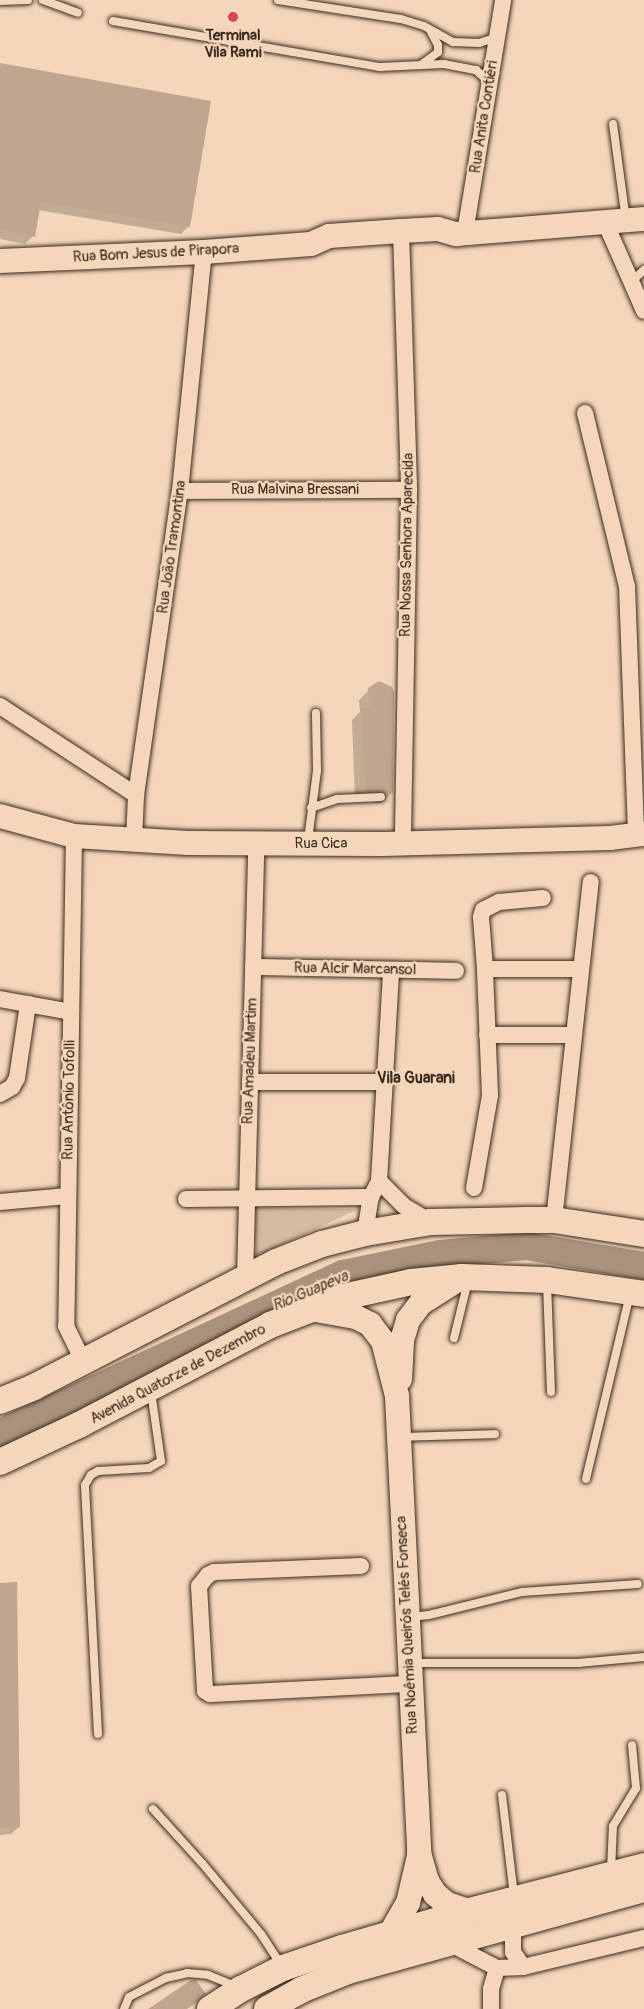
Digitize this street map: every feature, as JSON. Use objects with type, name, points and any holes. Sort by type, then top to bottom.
[{"type":"main road","points":[[0,1401],[245,1278],[304,1251],[364,1233],[431,1222],[554,1220],[644,1234]]},
{"type":"main road","name":"Avenida Quatorze de Dezembro","points":[[0,1462],[150,1389],[212,1354],[310,1309],[379,1288],[465,1277],[547,1280],[637,1292]]},
{"type":"main road","points":[[267,2009],[301,1990],[348,1971],[447,1942],[514,1912],[611,1875],[644,1866]]},
{"type":"main road","points":[[210,2009],[241,1989],[283,1968],[469,1911],[514,1912],[644,1889]]},
{"type":"street","name":"Rua Anita Contiéri","points":[[461,234],[503,0]]},
{"type":"street","name":"Rua Bom Jesus de Pirapora","points":[[0,261],[204,252],[311,244],[329,236],[402,239],[435,245],[461,234],[625,220]]},
{"type":"street","points":[[625,220],[631,283],[644,311]]},
{"type":"street","name":"Rua Nossa Senhora Aparecida","points":[[402,239],[410,490],[403,843]]},
{"type":"street","name":"Rua João Tramontina","points":[[134,841],[136,795],[180,491],[204,252]]},
{"type":"street","points":[[585,413],[627,586],[640,835]]},
{"type":"street","name":"Rua Malvina Bressani","points":[[180,491],[410,490]]},
{"type":"street","points":[[0,706],[136,795]]},
{"type":"street","name":"Rua Cica","points":[[0,816],[74,836],[134,841],[256,844],[403,843],[640,835]]},
{"type":"street","name":"Rua Antônio Tofolli","points":[[74,836],[66,1326],[83,1361]]},
{"type":"street","name":"Rua Amadeu Martim","points":[[245,1278],[245,1197],[256,844]]},
{"type":"street","points":[[554,1220],[572,1035],[591,882]]},
{"type":"street","points":[[474,1188],[490,1095],[481,917],[483,910],[499,902],[543,898]]},
{"type":"street","name":"Rua Alcir Marcansol","points":[[253,967],[456,971]]},
{"type":"street","points":[[485,969],[580,969]]},
{"type":"street","points":[[364,1233],[371,1197],[379,1181],[391,970]]},
{"type":"street","points":[[0,999],[71,1012]]},
{"type":"street","points":[[0,1094],[5,1094],[17,1078],[28,1004]]},
{"type":"street","points":[[487,1035],[572,1035]]},
{"type":"street","points":[[250,1082],[384,1082]]},
{"type":"street","points":[[379,1181],[404,1206],[431,1222]]},
{"type":"street","points":[[0,1202],[68,1196]]},
{"type":"street","points":[[186,1199],[371,1197]]},
{"type":"street","name":"Rua Noêmia Queirós Telés Fonseca","points":[[397,1396],[402,1372],[402,1340],[408,1320],[421,1303],[465,1277]]},
{"type":"street","name":"Rua Noêmia Queirós Telés Fonseca","points":[[310,1309],[356,1317],[370,1324],[383,1341],[397,1396],[419,1853],[427,1881],[435,1894],[447,1904],[469,1911]]},
{"type":"street","points":[[361,1566],[214,1572],[208,1575],[199,1586],[205,1690],[210,1694],[409,1673]]},
{"type":"street","name":"Rua Noêmia Queirós Telés Fonseca","points":[[390,1934],[408,1903],[419,1853]]},
{"type":"street","points":[[514,1912],[513,1952],[523,1967]]},
{"type":"street","points":[[447,1942],[497,1968],[523,1967],[644,1938]]},
{"type":"street","points":[[491,2009],[492,1989],[497,1968]]},
{"type":"lane","points":[[0,1],[28,0]]},
{"type":"lane","points":[[44,0],[54,8],[76,12]]},
{"type":"lane","points":[[278,0],[401,20],[424,26],[453,42],[479,43],[497,37]]},
{"type":"lane","points":[[113,21],[380,67],[444,64],[476,70],[489,82]]},
{"type":"lane","points":[[419,66],[432,58],[438,49],[432,33],[424,26]]},
{"type":"lane","points":[[613,124],[625,220]]},
{"type":"lane","points":[[631,283],[644,270]]},
{"type":"lane","points":[[308,844],[317,771],[316,713]]},
{"type":"lane","points":[[311,808],[338,799],[381,797]]},
{"type":"lane","points":[[454,1338],[465,1277]]},
{"type":"lane","points":[[547,1280],[551,1392]]},
{"type":"lane","points":[[586,1479],[637,1292]]},
{"type":"lane","points":[[98,1734],[85,1485],[98,1471],[149,1468],[161,1461],[150,1389]]},
{"type":"lane","points":[[399,1437],[495,1434]]},
{"type":"lane","points":[[406,1617],[429,1615],[522,1592],[638,1584]]},
{"type":"lane","points":[[409,1673],[644,1657]]},
{"type":"lane","points":[[611,1875],[613,1826],[636,1788],[632,1745]]},
{"type":"lane","points":[[502,1795],[514,1912]]},
{"type":"lane","points":[[153,1809],[261,1934],[283,1968]]},
{"type":"lane","points":[[124,2009],[129,1997],[166,1978],[187,1973],[208,1975],[241,1989]]},
{"type":"shaded area","points":[[255,1208],[359,1209],[256,1256]]},
{"type":"building","points":[[0,63],[211,101],[190,227],[41,202],[35,237],[0,230]]},
{"type":"building","points":[[379,681],[392,687],[394,692],[393,793],[365,791],[362,708],[370,708],[368,688]]},
{"type":"building","points":[[17,1582],[20,1827],[0,1828],[0,1583]]},
{"type":"building","points":[[191,1980],[196,1980],[206,1994],[196,2003],[187,2009],[148,2009]]},
{"type":"waterway","name":"Rio Guapeva","points":[[0,1433],[343,1274],[440,1254],[526,1246],[644,1266]]},
{"type":"place","name":"Terminal Vila Rami","points":[[233,17]]},
{"type":"district","name":"Vila Guarani","points":[[416,1078]]}]
